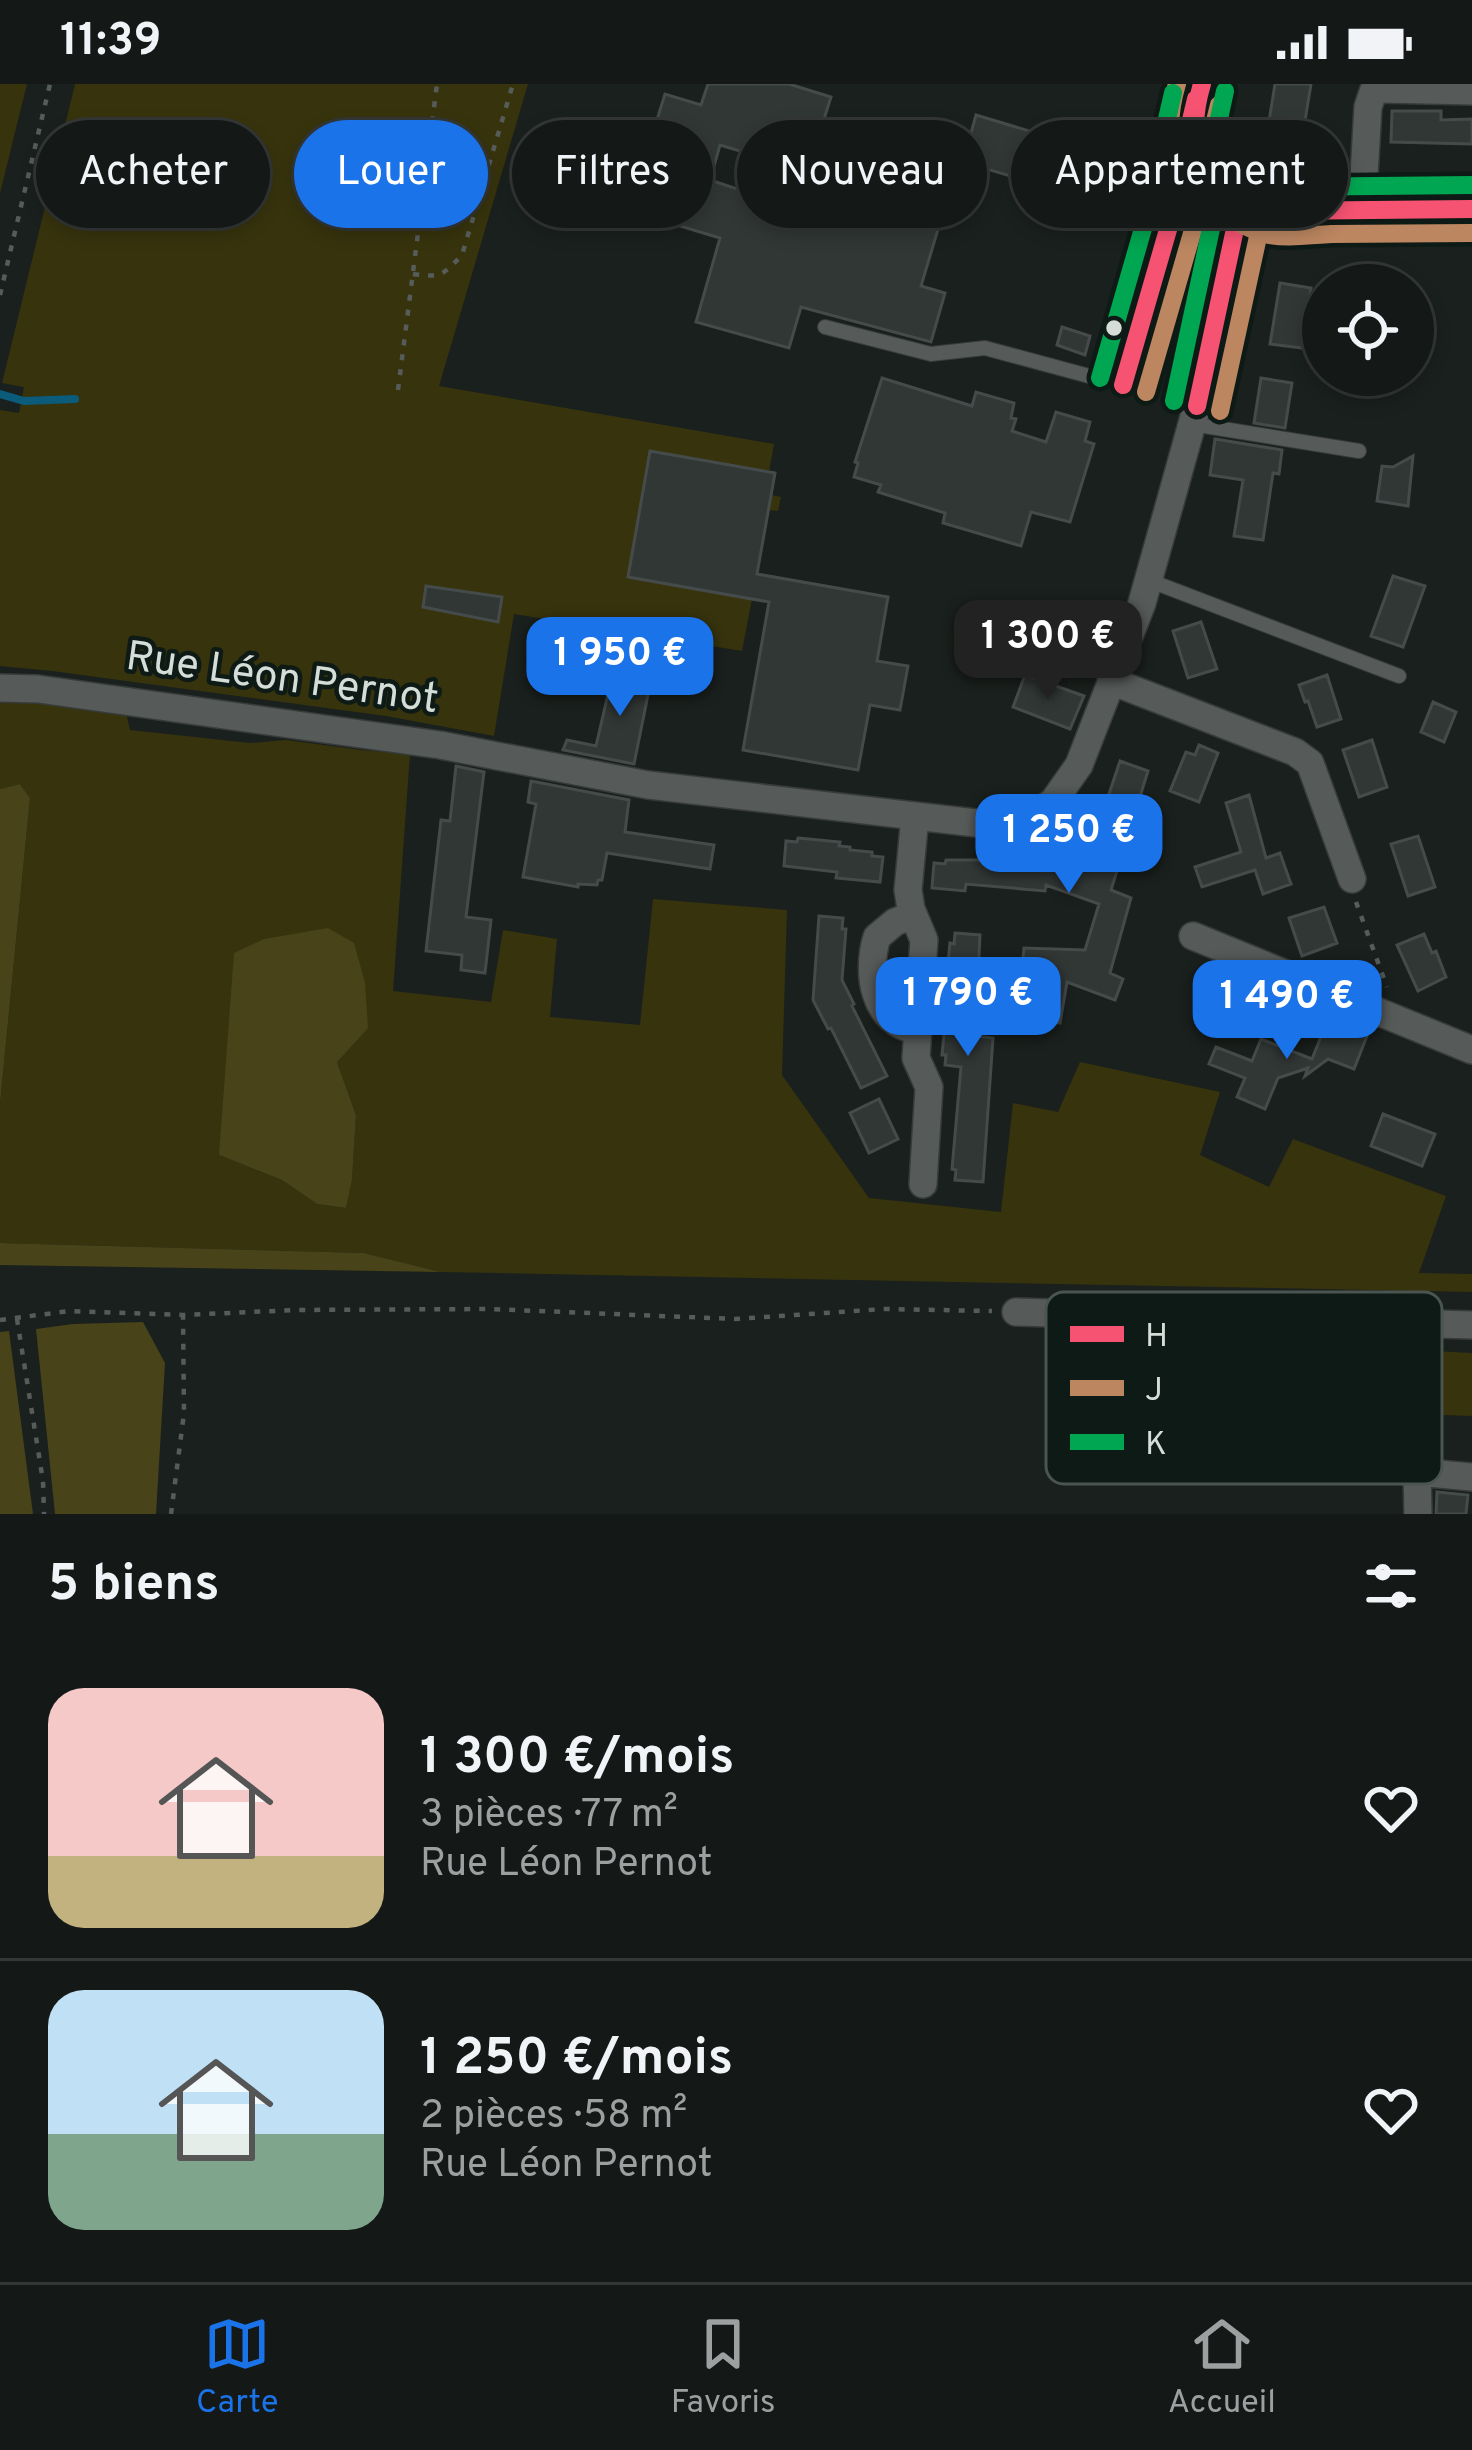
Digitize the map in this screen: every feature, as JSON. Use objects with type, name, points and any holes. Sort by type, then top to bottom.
[{"type":"street","points":[[1191,120],[1202,84]]},
{"type":"street","points":[[1362,209],[1373,92],[1379,88],[1472,91]]},
{"type":"street","points":[[1348,209],[1472,209]]},
{"type":"street","name":"Rue Léon Pernot","points":[[0,688],[80,694],[440,745],[648,785],[993,825],[1030,817],[1053,802],[1079,765],[1148,580],[1192,424],[1235,228]]},
{"type":"street","points":[[1111,681],[1295,752],[1310,763],[1352,879]]},
{"type":"street","points":[[915,816],[908,890],[924,940],[916,1058],[929,1087],[923,1184]]},
{"type":"street","points":[[914,915],[883,929],[877,937],[872,976],[886,1013],[896,1024],[917,1030]]},
{"type":"street","points":[[1193,936],[1472,1050]]},
{"type":"street","points":[[1016,1312],[1046,1313]]},
{"type":"street","points":[[1442,1324],[1472,1325]]},
{"type":"street","points":[[1442,1474],[1472,1477]]},
{"type":"street","points":[[1417,1484],[1418,1514]]},
{"type":"lane","points":[[825,327],[931,354],[985,349],[1100,379],[1142,228]]},
{"type":"lane","points":[[1123,385],[1168,228]]},
{"type":"lane","points":[[1192,424],[1359,451]]},
{"type":"lane","points":[[1148,580],[1399,676]]},
{"type":"path","points":[[0,295],[50,84]]},
{"type":"path","points":[[398,390],[437,84]]},
{"type":"path","points":[[413,274],[444,274],[462,255],[513,84]]},
{"type":"path","points":[[1352,879],[1352,893],[1392,1001],[1392,1017]]},
{"type":"path","points":[[0,1321],[69,1312],[183,1316],[490,1309],[735,1319],[884,1309],[1016,1312]]},
{"type":"path","points":[[171,1514],[184,1413],[183,1316]]},
{"type":"path","points":[[17,1319],[44,1481],[44,1514]]},
{"type":"shaded area","points":[[0,84],[27,84],[0,193]]},
{"type":"shaded area","points":[[75,84],[528,84],[517,120],[512,120],[512,138],[488,220],[488,120],[294,120],[294,228],[486,228],[439,386],[774,444],[771,495],[781,497],[778,511],[769,510],[742,651],[514,614],[494,736],[386,716],[0,666],[0,410],[19,413],[24,387],[2,383],[40,228],[270,228],[270,120],[66,120]]},
{"type":"shaded area","points":[[0,698],[126,712],[130,730],[410,754],[393,991],[491,1002],[503,930],[557,939],[550,1017],[640,1025],[653,899],[787,910],[782,1075],[869,1198],[1001,1212],[1013,1103],[1058,1112],[1080,1062],[1220,1092],[1200,1155],[1269,1187],[1293,1139],[1446,1196],[1419,1273],[1472,1274],[1472,1292],[441,1272],[364,1253],[0,1243],[0,1104],[30,798],[20,784],[0,789]],"holes":[[[337,1062],[356,1115],[346,1208],[317,1204],[282,1180],[219,1155]]]},
{"type":"shaded area","points":[[20,784],[30,798],[0,1104],[0,789]]},
{"type":"shaded area","points":[[328,928],[354,943],[365,983],[368,1028],[337,1062],[356,1115],[346,1208],[317,1204],[282,1180],[219,1155],[234,953],[264,939]]},
{"type":"shaded area","points":[[0,1243],[364,1253],[441,1272],[0,1265]]},
{"type":"shaded area","points":[[143,1322],[165,1363],[156,1514],[55,1514],[36,1329]]},
{"type":"shaded area","points":[[9,1331],[33,1514],[0,1514],[0,1332]]},
{"type":"shaded area","points":[[1442,1351],[1472,1353],[1472,1416],[1442,1415]]},
{"type":"building","points":[[708,84],[789,84],[831,97],[824,120],[737,120],[737,150],[720,145],[713,170],[713,120],[657,120],[665,94],[701,105]]},
{"type":"building","points":[[1275,84],[1311,84],[1305,120],[1269,120]]},
{"type":"building","points":[[1392,111],[1441,111],[1441,120],[1472,119],[1472,144],[1391,142]]},
{"type":"building","points":[[976,115],[1011,126],[1011,176],[987,169],[987,120],[975,120]]},
{"type":"building","points":[[713,181],[737,189],[737,228],[938,228],[921,286],[945,293],[931,342],[801,307],[789,348],[696,322],[720,238],[687,228],[713,228]]},
{"type":"building","points":[[1280,283],[1302,287],[1302,348],[1270,344]]},
{"type":"building","points":[[1062,327],[1090,336],[1085,355],[1057,345]]},
{"type":"building","points":[[882,378],[972,406],[976,392],[1014,403],[1012,431],[1046,442],[1056,412],[1090,422],[1085,441],[1094,444],[1070,522],[1031,512],[1021,546],[943,523],[945,513],[878,492],[881,485],[854,477]]},
{"type":"building","points":[[1261,378],[1292,383],[1285,428],[1254,423]]},
{"type":"building","points":[[1215,439],[1282,450],[1279,474],[1273,473],[1263,540],[1234,536],[1243,480],[1210,475]]},
{"type":"building","points":[[650,451],[775,473],[757,574],[888,597],[877,661],[908,666],[900,710],[870,705],[858,770],[743,750],[769,602],[628,577]]},
{"type":"building","points":[[1413,456],[1408,506],[1377,501],[1382,466],[1393,467]]},
{"type":"building","points":[[1393,576],[1425,586],[1403,647],[1371,636]]},
{"type":"building","points":[[426,586],[502,597],[498,622],[423,607]]},
{"type":"building","points":[[1201,622],[1217,669],[1188,678],[1173,631]]},
{"type":"building","points":[[614,668],[650,675],[634,764],[563,750],[567,740],[596,746]]},
{"type":"building","points":[[1025,675],[1084,696],[1070,729],[1013,707]]},
{"type":"building","points":[[1327,675],[1341,719],[1317,727],[1299,685]]},
{"type":"building","points":[[1433,702],[1456,712],[1444,742],[1421,732]]},
{"type":"building","points":[[1372,740],[1387,787],[1359,797],[1343,750]]},
{"type":"building","points":[[1199,745],[1218,753],[1199,802],[1170,791],[1186,752],[1195,755]]},
{"type":"building","points":[[1120,761],[1148,771],[1111,890],[1131,898],[1110,973],[1123,979],[1115,1000],[1067,982],[1060,1023],[1046,1022],[1049,986],[1020,984],[1024,948],[1085,950],[1099,904],[1046,885],[1045,891],[966,884],[965,891],[932,888],[934,863],[979,860],[979,856],[1061,866],[1060,851],[1090,851]]},
{"type":"building","points":[[456,766],[484,772],[466,917],[491,920],[485,973],[461,970],[462,955],[426,951],[441,820],[450,821]]},
{"type":"building","points":[[531,781],[629,800],[625,832],[714,845],[710,869],[607,853],[597,885],[578,887],[523,877],[536,804],[528,802]]},
{"type":"building","points":[[1249,795],[1266,858],[1280,853],[1291,884],[1263,894],[1255,870],[1202,887],[1195,867],[1241,852],[1226,803]]},
{"type":"building","points":[[1418,836],[1435,887],[1408,896],[1391,844]]},
{"type":"building","points":[[798,838],[840,842],[839,846],[850,850],[883,857],[880,882],[784,866],[786,841],[797,842]]},
{"type":"building","points":[[1324,907],[1337,943],[1302,956],[1289,918]]},
{"type":"building","points":[[819,916],[843,918],[842,980],[887,1076],[861,1088],[813,1000]]},
{"type":"building","points":[[955,933],[980,935],[975,1036],[993,1038],[983,1182],[955,1180],[952,1169],[961,1067],[945,1065],[946,1055],[942,1055],[950,943],[954,944]]},
{"type":"building","points":[[1424,934],[1446,977],[1418,991],[1397,945]]},
{"type":"building","points":[[1213,975],[1240,986],[1225,1023],[1198,1012]]},
{"type":"building","points":[[1326,1024],[1367,1036],[1354,1069],[1328,1059],[1305,1076],[1308,1068],[1278,1078],[1265,1109],[1237,1097],[1245,1078],[1209,1064],[1216,1047],[1252,1061],[1261,1039],[1312,1059]]},
{"type":"building","points":[[879,1099],[898,1139],[869,1153],[850,1113]]},
{"type":"building","points":[[1383,1114],[1435,1134],[1422,1166],[1371,1146]]},
{"type":"building","points":[[1437,1492],[1468,1495],[1466,1514],[1436,1514]]},
{"type":"waterway","points":[[0,394],[24,401],[75,399]]},
{"type":"transit line","name":"J","points":[[1177,84],[1170,126],[1177,162],[1197,193],[1248,227],[1281,236],[1472,233]]},
{"type":"transit line","name":"H","points":[[1202,84],[1196,108],[1198,148],[1217,177],[1250,201],[1272,211],[1472,209]]},
{"type":"transit line","name":"K","points":[[1225,91],[1217,128],[1224,151],[1245,171],[1277,187],[1472,185]]},
{"type":"transit line","name":"K","points":[[1100,378],[1169,138],[1167,119],[1173,93]]},
{"type":"transit line","name":"H","points":[[1123,385],[1194,140],[1191,120],[1196,99]]},
{"type":"transit line","name":"J","points":[[1146,392],[1217,147],[1219,105]]},
{"type":"transit line","name":"K","points":[[1174,401],[1211,228]]},
{"type":"transit line","name":"H","points":[[1197,406],[1235,228]]},
{"type":"transit line","name":"J","points":[[1220,411],[1260,228]]}]
